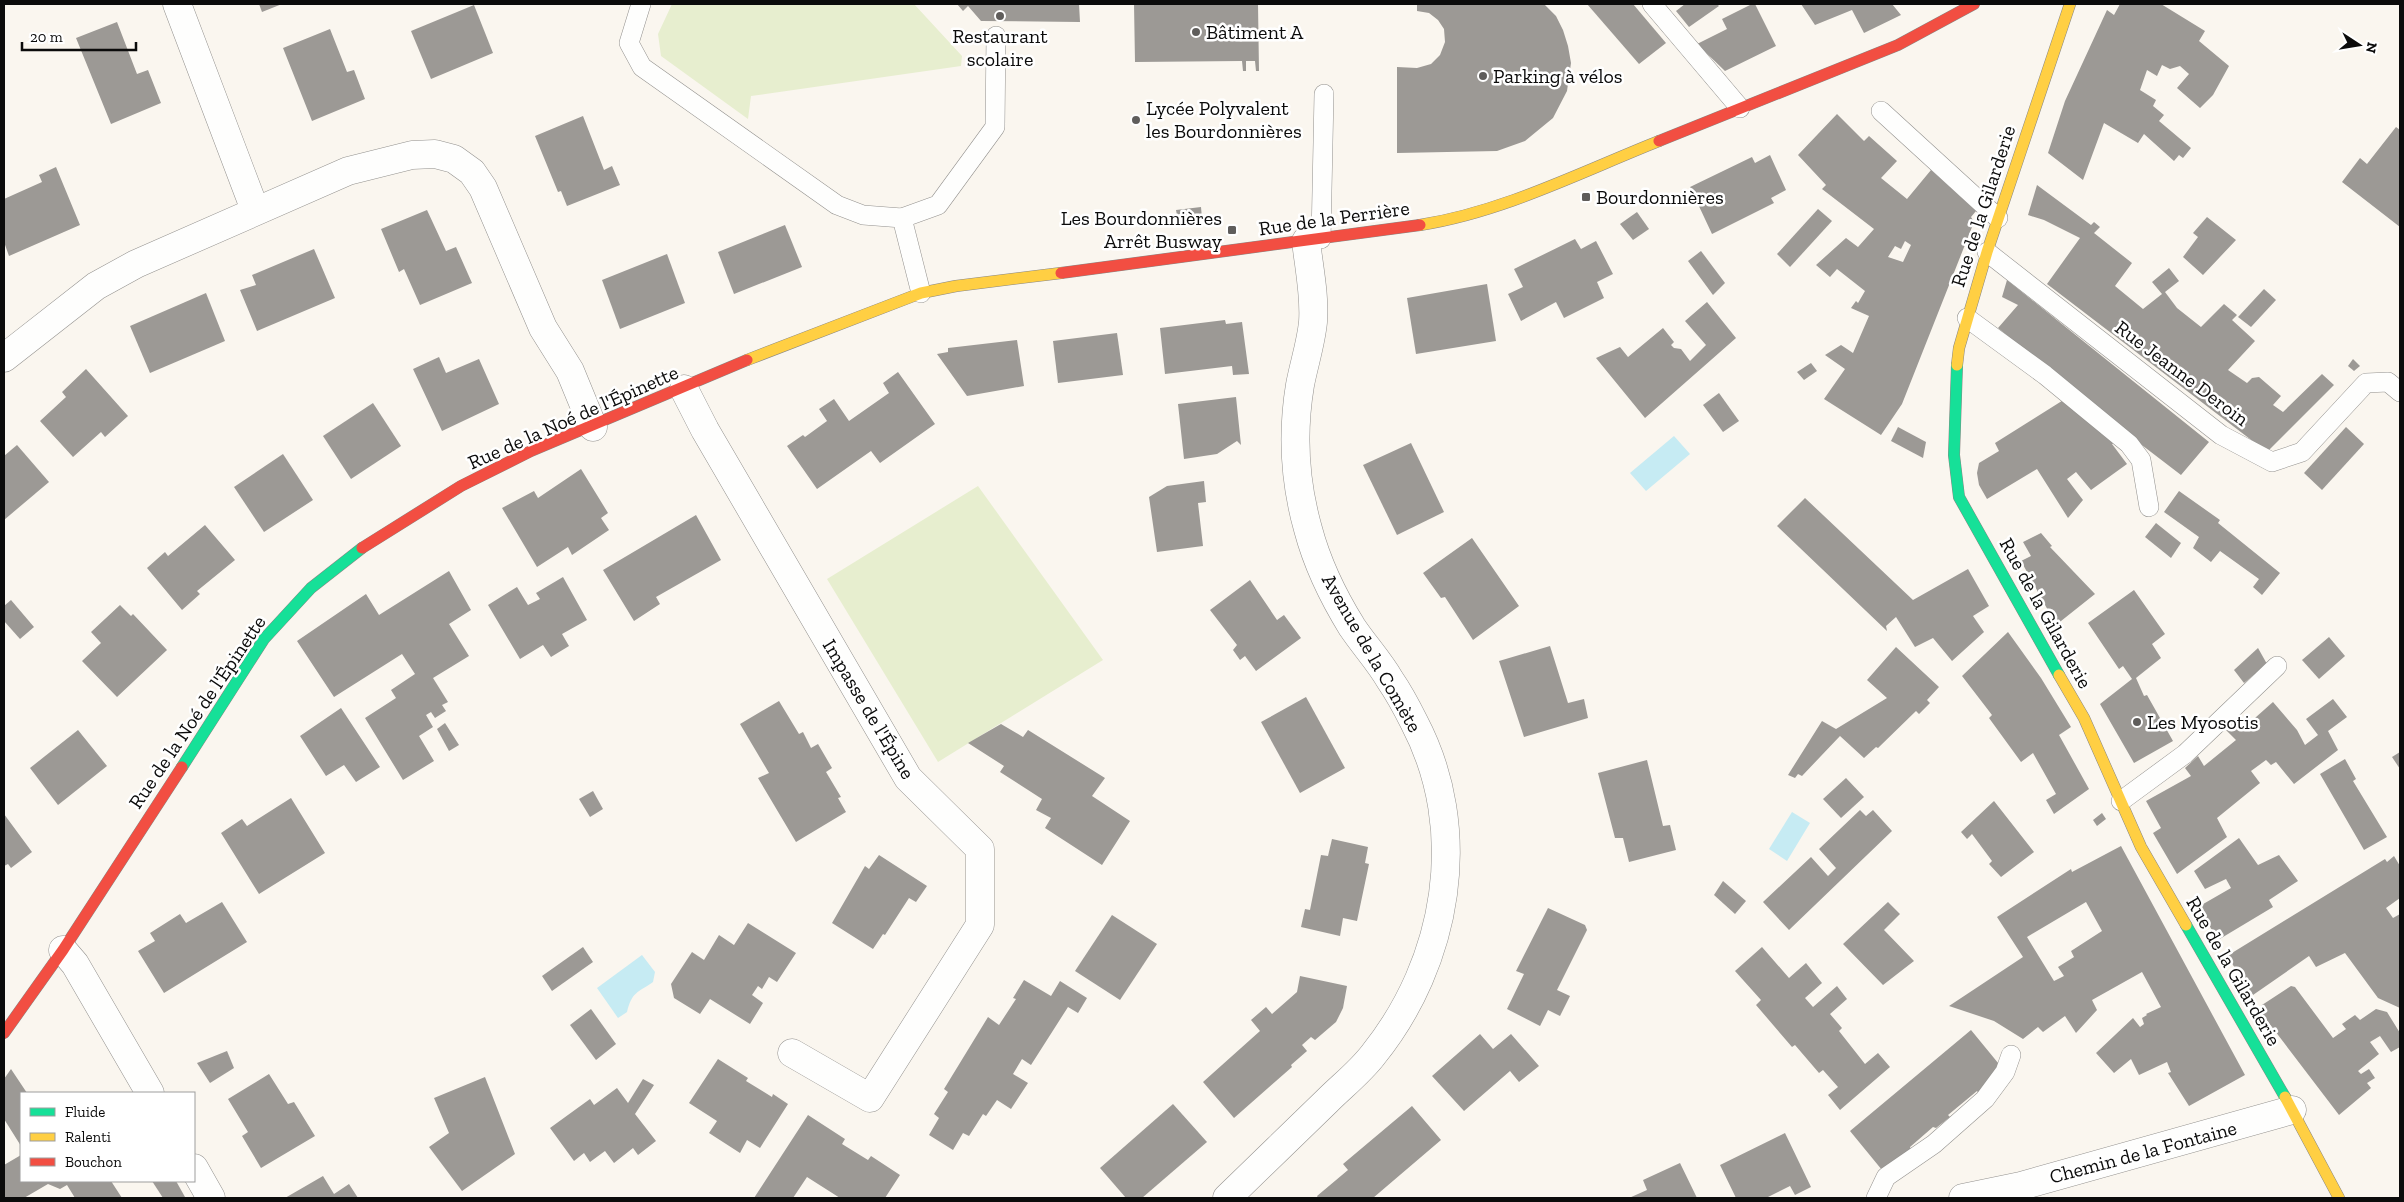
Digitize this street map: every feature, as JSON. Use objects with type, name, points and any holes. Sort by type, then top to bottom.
[{"type":"street","points":[[177,4],[255,210]]},
{"type":"street","points":[[1740,108],[1898,45],[1974,4]]},
{"type":"street","name":"Rue de la Gilarderie","points":[[2070,4],[1987,252],[1959,348],[1956,376],[1954,456],[1959,497],[2084,718],[2141,847],[2292,1110],[2339,1198]]},
{"type":"street","name":"Rue de la Perrière","points":[[956,286],[1314,240],[1452,220],[1487,210],[1740,108]]},
{"type":"street","points":[[4,358],[96,286],[136,264],[255,210],[348,171],[412,155],[435,154],[454,159],[472,172],[483,188],[543,328],[570,371],[593,427]]},
{"type":"street","name":"Avenue de la Comète","points":[[1227,1198],[1372,1057],[1402,1014],[1425,970],[1438,924],[1446,877],[1445,829],[1438,782],[1407,710],[1390,680],[1352,627],[1322,569],[1308,532],[1300,499],[1295,439],[1300,388],[1313,323],[1314,240]]},
{"type":"street","name":"Rue de la Noé de l'Épinette","points":[[4,1033],[63,950],[264,639],[311,588],[353,554],[391,528],[461,486],[532,451],[684,389],[753,358],[920,293],[956,286]]},
{"type":"street","name":"Impasse de l'Épine","points":[[684,389],[710,438],[908,778],[980,849],[980,925],[870,1098],[792,1053]]},
{"type":"street","points":[[63,950],[75,964],[149,1092]]},
{"type":"street","name":"Chemin de la Fontaine","points":[[1964,1198],[2021,1186],[2292,1110]]},
{"type":"street","points":[[195,1170],[211,1198]]},
{"type":"lane","points":[[641,4],[629,43],[642,67],[837,205],[863,215],[902,218],[938,205],[995,127],[996,36]]},
{"type":"lane","points":[[1652,4],[1740,108]]},
{"type":"lane","points":[[1314,240],[1324,94]]},
{"type":"lane","points":[[1881,111],[1998,218]]},
{"type":"lane","points":[[902,218],[920,293]]},
{"type":"lane","name":"Rue Jeanne Deroin","points":[[1987,252],[2221,435],[2272,462],[2302,452],[2366,383],[2388,382],[2400,392]]},
{"type":"lane","points":[[1967,318],[2045,375],[2129,444],[2140,460],[2149,507]]},
{"type":"lane","points":[[2121,801],[2186,754],[2276,666]]},
{"type":"lane","points":[[1876,1198],[1886,1177],[1934,1144],[1984,1099],[2004,1072],[2011,1055]]},
{"type":"green space","points":[[672,4],[914,4],[962,56],[961,66],[751,96],[748,119],[661,56],[658,34]]},
{"type":"green space","points":[[978,486],[1103,660],[938,762],[827,579]]},
{"type":"water","points":[[1674,436],[1690,454],[1646,491],[1630,473]]},
{"type":"water","points":[[1792,812],[1810,823],[1787,861],[1769,849]]},
{"type":"water","points":[[642,955],[655,972],[653,982],[633,997],[627,1012],[618,1018],[597,988]]},
{"type":"building","points":[[259,4],[282,4],[262,12]]},
{"type":"building","name":"Restaurant scolaire","points":[[957,4],[1079,4],[1080,22],[981,21],[968,6],[963,11]]},
{"type":"building","name":"Bâtiment A","points":[[1134,4],[1258,4],[1259,71],[1256,71],[1255,61],[1246,61],[1246,71],[1243,71],[1242,61],[1135,62]]},
{"type":"building","name":"Parking à vélos","points":[[1417,4],[1544,4],[1556,16],[1563,30],[1571,63],[1567,91],[1553,118],[1525,141],[1497,151],[1397,153],[1397,67],[1417,68],[1431,64],[1440,55],[1445,42],[1444,29],[1438,20],[1429,13],[1417,11]]},
{"type":"building","points":[[1587,4],[1633,4],[1666,43],[1639,64]]},
{"type":"building","points":[[1685,4],[1717,4],[1719,6],[1689,27],[1676,11]]},
{"type":"building","points":[[1755,4],[1776,46],[1725,71],[1697,44],[1727,29],[1722,19]]},
{"type":"building","points":[[1801,4],[1892,4],[1901,15],[1864,33],[1852,10],[1815,25]]},
{"type":"building","points":[[2120,4],[2161,4],[2205,31],[2199,41],[2229,66],[2213,95],[2200,108],[2177,88],[2189,74],[2180,66],[2170,69],[2162,65],[2157,76],[2147,70],[2140,90],[2156,100],[2153,106],[2164,115],[2159,121],[2191,148],[2183,158],[2179,155],[2174,161],[2144,134],[2138,143],[2104,123],[2083,180],[2048,153],[2065,101],[2107,10],[2114,15]]},
{"type":"building","points":[[474,5],[493,53],[431,79],[411,31]]},
{"type":"building","points":[[117,22],[137,74],[148,70],[161,103],[111,124],[76,38]]},
{"type":"building","points":[[330,29],[347,72],[354,70],[365,99],[312,121],[283,48]]},
{"type":"building","points":[[1837,114],[1864,141],[1869,136],[1897,161],[1881,178],[1907,199],[1931,170],[1976,211],[1971,217],[1974,222],[1902,404],[1881,435],[1824,399],[1845,369],[1825,355],[1841,345],[1853,353],[1869,316],[1851,308],[1856,301],[1858,303],[1865,291],[1837,269],[1830,277],[1816,265],[1846,238],[1858,247],[1874,229],[1822,189],[1826,185],[1798,155]],"holes":[[[1905,241],[1911,245],[1903,262],[1888,257],[1895,246],[1901,249]]]},
{"type":"building","points":[[583,116],[604,170],[612,166],[620,185],[567,206],[561,191],[558,192],[535,136]]},
{"type":"building","points":[[2396,127],[2400,130],[2400,227],[2342,182],[2360,158],[2367,164]]},
{"type":"building","points":[[1770,155],[1786,190],[1771,198],[1774,203],[1712,234],[1690,187],[1752,157],[1755,163]]},
{"type":"building","points":[[56,167],[80,225],[9,256],[4,242],[4,199],[42,182],[39,175]]},
{"type":"building","points":[[2037,185],[2091,225],[2094,222],[2100,227],[2094,233],[2132,263],[2115,286],[2143,309],[2162,294],[2152,282],[2169,268],[2179,281],[2165,292],[2177,308],[2201,327],[2224,304],[2237,315],[2232,320],[2255,341],[2228,370],[2247,383],[2252,378],[2259,377],[2281,396],[2273,405],[2283,412],[2322,374],[2334,385],[2267,452],[2047,284],[2080,238],[2044,220],[2028,215]]},
{"type":"building","points":[[1201,207],[1202,218],[1178,221],[1176,210]]},
{"type":"building","points":[[1818,209],[1832,221],[1790,267],[1777,254]]},
{"type":"building","points":[[427,210],[446,251],[456,247],[472,283],[420,305],[404,269],[399,272],[381,229]]},
{"type":"building","points":[[1637,212],[1649,229],[1633,240],[1620,224]]},
{"type":"building","points":[[2207,217],[2236,240],[2203,275],[2183,257],[2198,237],[2193,233]]},
{"type":"building","points":[[785,225],[802,267],[734,294],[718,252]]},
{"type":"building","points":[[1575,239],[1581,249],[1596,241],[1613,274],[1597,282],[1604,298],[1564,318],[1556,302],[1521,321],[1508,294],[1523,287],[1514,269]]},
{"type":"building","points":[[314,249],[335,298],[257,331],[240,290],[256,285],[252,275]]},
{"type":"building","points":[[1701,251],[1725,283],[1713,295],[1688,261]]},
{"type":"building","points":[[667,254],[685,303],[620,329],[602,280]]},
{"type":"building","points":[[2007,280],[2209,442],[2181,475],[1998,328],[2018,305],[2002,297]]},
{"type":"building","points":[[1487,284],[1496,341],[1416,354],[1407,298]]},
{"type":"building","points":[[2264,289],[2276,300],[2251,327],[2238,317]]},
{"type":"building","points":[[206,293],[225,341],[150,373],[130,326]]},
{"type":"building","points":[[1707,302],[1736,338],[1645,418],[1596,358],[1620,347],[1628,357],[1663,328],[1674,342],[1671,345],[1674,348],[1681,349],[1690,361],[1706,345],[1685,321]]},
{"type":"building","points":[[1225,320],[1226,324],[1242,322],[1249,374],[1233,375],[1232,366],[1165,374],[1160,328]]},
{"type":"building","points":[[1117,333],[1123,375],[1058,383],[1053,341]]},
{"type":"building","points":[[1017,340],[1024,386],[967,396],[937,354],[948,352],[948,348]]},
{"type":"building","points":[[439,357],[446,373],[479,359],[499,404],[442,431],[413,369]]},
{"type":"building","points":[[2353,359],[2360,366],[2354,371],[2348,366]]},
{"type":"building","points":[[1811,363],[1817,371],[1804,380],[1797,372]]},
{"type":"building","points":[[86,369],[128,416],[105,437],[101,432],[73,457],[40,421],[66,397],[62,392]]},
{"type":"building","points":[[898,372],[935,424],[880,463],[871,451],[817,489],[787,446],[803,435],[805,437],[827,421],[819,409],[834,399],[849,421],[889,393],[883,383]]},
{"type":"building","points":[[1719,393],[1739,421],[1723,432],[1703,405]]},
{"type":"building","points":[[1236,397],[1241,445],[1237,441],[1217,454],[1184,459],[1178,404]]},
{"type":"building","points":[[2065,399],[2114,443],[2112,444],[2127,464],[2091,490],[2076,472],[2067,479],[2083,500],[2068,518],[2037,469],[1987,499],[1979,485],[1977,473],[1979,463],[1999,451],[1995,443]]},
{"type":"building","points":[[373,403],[401,446],[351,479],[323,436]]},
{"type":"building","points":[[1898,427],[1926,442],[1923,458],[1891,441]]},
{"type":"building","points":[[2346,427],[2364,444],[2322,490],[2304,473]]},
{"type":"building","points":[[1411,443],[1444,512],[1397,535],[1363,465]]},
{"type":"building","points":[[17,445],[49,482],[4,520],[4,456]]},
{"type":"building","points":[[283,454],[313,500],[264,532],[234,487]]},
{"type":"building","points":[[581,469],[608,513],[601,518],[609,530],[572,555],[568,547],[537,567],[502,508],[534,491],[538,498]]},
{"type":"building","points":[[1204,481],[1206,502],[1198,503],[1203,546],[1157,552],[1149,497],[1167,486]]},
{"type":"building","points":[[2179,491],[2220,520],[2218,523],[2280,573],[2262,595],[2253,587],[2259,579],[2220,551],[2211,562],[2193,548],[2199,537],[2164,512]]},
{"type":"building","points":[[1805,498],[1913,600],[1968,569],[1989,606],[1973,616],[1984,632],[1952,661],[1933,638],[1915,647],[1896,617],[1886,626],[1887,631],[1777,526]]},
{"type":"building","points":[[696,515],[721,560],[656,597],[660,604],[634,621],[603,570]]},
{"type":"building","points":[[2156,523],[2181,543],[2171,558],[2145,537]]},
{"type":"building","points":[[205,525],[235,560],[197,591],[200,594],[182,610],[147,568],[165,552],[168,556]]},
{"type":"building","points":[[2041,533],[2052,546],[2050,547],[2095,594],[2056,625],[2021,561],[2031,556],[2023,542]]},
{"type":"building","points":[[1472,538],[1519,606],[1473,640],[1445,597],[1441,598],[1423,573]]},
{"type":"building","points":[[449,571],[471,610],[449,624],[469,656],[433,678],[448,702],[442,705],[446,711],[435,718],[431,712],[426,715],[433,727],[419,736],[434,761],[403,780],[365,718],[396,698],[391,690],[415,674],[402,654],[334,697],[297,641],[366,594],[379,615]]},
{"type":"building","points":[[563,577],[587,620],[562,634],[569,646],[551,657],[543,645],[520,659],[488,605],[517,587],[528,605],[540,599],[536,593]]},
{"type":"building","points":[[1250,580],[1277,620],[1284,615],[1301,638],[1256,671],[1245,656],[1240,660],[1233,650],[1237,645],[1210,610]]},
{"type":"building","points":[[2134,590],[2165,634],[2152,644],[2161,658],[2136,678],[2144,696],[2147,695],[2173,741],[2134,763],[2100,704],[2132,679],[2123,666],[2119,669],[2088,623]]},
{"type":"building","points":[[11,600],[34,627],[20,639],[4,621],[4,606]]},
{"type":"building","points":[[120,605],[131,616],[133,614],[167,650],[117,697],[82,661],[101,643],[91,632]]},
{"type":"building","points":[[2008,632],[2041,678],[2071,727],[2059,735],[2089,789],[2054,814],[2046,800],[2056,794],[2033,753],[2021,762],[1989,718],[1992,715],[1962,676]]},
{"type":"building","points":[[2329,637],[2345,656],[2319,679],[2302,660]]},
{"type":"building","points":[[1550,646],[1568,703],[1584,699],[1588,718],[1524,737],[1499,661]]},
{"type":"building","points":[[1896,647],[1939,687],[1927,700],[1930,703],[1919,714],[1916,711],[1878,748],[1876,747],[1864,758],[1840,736],[1802,776],[1798,774],[1795,778],[1788,775],[1822,721],[1836,729],[1887,698],[1867,680]]},
{"type":"building","points":[[2258,648],[2267,664],[2244,683],[2234,670]]},
{"type":"building","points":[[1306,697],[1345,768],[1300,793],[1261,722]]},
{"type":"building","points":[[2333,699],[2347,717],[2328,731],[2338,750],[2294,784],[2276,762],[2271,765],[2266,760],[2251,771],[2260,783],[2217,818],[2227,837],[2177,874],[2153,833],[2161,828],[2146,801],[2191,776],[2185,768],[2198,756],[2204,766],[2236,740],[2226,730],[2240,717],[2247,725],[2273,702],[2297,730],[2305,745],[2318,735],[2306,719]]},
{"type":"building","points":[[779,701],[799,734],[803,732],[811,748],[818,744],[832,768],[826,772],[841,797],[838,798],[846,812],[796,842],[758,778],[769,773],[740,724]]},
{"type":"building","points":[[341,708],[380,767],[356,782],[344,765],[326,776],[300,736]]},
{"type":"building","points":[[445,723],[459,745],[449,751],[437,729]]},
{"type":"building","points":[[1001,724],[1023,737],[1028,730],[1105,778],[1092,796],[1130,821],[1102,865],[1045,828],[1051,818],[1036,810],[1042,799],[1000,772],[1004,766],[968,743]]},
{"type":"building","points":[[78,730],[107,766],[58,805],[30,768]]},
{"type":"building","points":[[2400,752],[2400,769],[2392,757]]},
{"type":"building","points":[[2345,759],[2356,779],[2353,781],[2387,837],[2364,850],[2320,774]]},
{"type":"building","points":[[1647,760],[1663,826],[1670,825],[1676,850],[1629,862],[1623,838],[1615,838],[1598,773]]},
{"type":"building","points":[[1846,778],[1864,797],[1841,818],[1823,799]]},
{"type":"building","points":[[593,791],[603,809],[590,817],[579,799]]},
{"type":"building","points":[[291,798],[325,853],[259,894],[221,833],[242,819],[247,826]]},
{"type":"building","points":[[1994,801],[2034,852],[2001,877],[1989,864],[1992,861],[1972,834],[1967,839],[1961,832]]},
{"type":"building","points":[[1860,810],[1866,816],[1873,810],[1892,831],[1789,930],[1763,902],[1811,857],[1828,876],[1836,868],[1819,849]]},
{"type":"building","points":[[2102,813],[2106,819],[2097,826],[2093,820]]},
{"type":"building","points":[[4,814],[32,852],[11,868],[8,864],[4,866]]},
{"type":"building","points":[[2239,838],[2258,865],[2279,855],[2298,881],[2269,900],[2273,907],[2218,940],[2198,907],[2231,888],[2226,879],[2205,889],[2194,871]]},
{"type":"building","points":[[1332,839],[1368,847],[1365,863],[1369,864],[1357,921],[1343,918],[1340,936],[1301,927],[1305,909],[1310,910],[1321,855],[1328,856]]},
{"type":"building","points":[[2121,846],[2245,1075],[2189,1106],[2168,1073],[2171,1072],[2167,1062],[2139,1075],[2131,1059],[2114,1073],[2096,1053],[2133,1018],[2140,1027],[2144,1024],[2142,1018],[2146,1014],[2161,1007],[2142,972],[2092,1000],[2097,1010],[2076,1033],[2065,1016],[2043,1032],[2038,1027],[2023,1039],[1994,1021],[1949,1006],[2023,957],[1997,917],[2071,869],[2072,872]],"holes":[[[2086,902],[2102,931],[2071,951],[2074,957],[2058,967],[2064,976],[2054,981],[2027,937]]]},
{"type":"building","points":[[879,855],[927,886],[916,902],[909,898],[885,935],[883,934],[873,949],[832,923],[865,866],[869,869]]},
{"type":"building","points":[[2394,856],[2400,866],[2400,898],[2386,908],[2393,918],[2400,914],[2400,1008],[2378,998],[2345,953],[2316,967],[2309,956],[2253,995],[2227,956],[2385,859],[2387,862]]},
{"type":"building","points":[[1723,881],[1746,901],[1735,914],[1714,895]]},
{"type":"building","points":[[222,902],[247,942],[164,993],[138,951],[155,941],[150,933],[180,914],[186,923]]},
{"type":"building","points":[[1888,902],[1900,914],[1884,930],[1914,961],[1883,985],[1843,944]]},
{"type":"building","points":[[1548,908],[1585,925],[1587,930],[1557,990],[1570,996],[1560,1016],[1548,1010],[1540,1026],[1507,1009],[1524,974],[1516,971]]},
{"type":"building","points":[[1112,915],[1157,944],[1120,1000],[1075,971]]},
{"type":"building","points":[[748,923],[796,953],[777,982],[769,977],[762,989],[758,986],[752,995],[763,1003],[750,1024],[710,999],[700,1014],[674,998],[671,984],[692,952],[704,960],[719,935],[734,945]]},
{"type":"building","points":[[583,947],[593,962],[552,991],[542,976]]},
{"type":"building","points":[[1762,947],[1789,978],[1806,963],[1822,983],[1805,998],[1813,1007],[1837,986],[1847,999],[1830,1014],[1842,1028],[1839,1031],[1865,1064],[1878,1053],[1890,1067],[1840,1110],[1828,1095],[1838,1087],[1823,1070],[1819,1073],[1795,1045],[1792,1047],[1756,1005],[1761,1000],[1735,971]]},
{"type":"building","points":[[1300,976],[1347,986],[1343,1008],[1336,1022],[1315,1040],[1311,1037],[1302,1045],[1307,1051],[1291,1065],[1292,1067],[1234,1118],[1203,1082],[1260,1031],[1251,1020],[1266,1007],[1272,1014],[1297,992]]},
{"type":"building","points":[[1024,980],[1051,996],[1060,981],[1087,998],[1078,1013],[1068,1007],[1031,1065],[1022,1059],[1013,1074],[1028,1083],[1011,1109],[997,1100],[986,1116],[983,1114],[969,1136],[963,1133],[953,1150],[929,1135],[939,1118],[934,1114],[948,1092],[944,1089],[988,1017],[999,1025],[1016,999],[1013,998]]},
{"type":"building","points":[[2291,986],[2295,987],[2333,1038],[2346,1029],[2342,1024],[2355,1015],[2360,1020],[2376,1009],[2387,1012],[2400,1033],[2400,1047],[2391,1052],[2380,1036],[2370,1042],[2379,1054],[2358,1071],[2361,1074],[2369,1069],[2375,1078],[2367,1083],[2371,1088],[2339,1115],[2259,1010],[2262,1005]]},
{"type":"building","points":[[591,1009],[616,1044],[596,1060],[570,1025]]},
{"type":"building","points":[[1971,1030],[2003,1069],[1979,1094],[1977,1091],[1948,1115],[1950,1117],[1936,1128],[1933,1127],[1910,1147],[1911,1150],[1882,1170],[1850,1131]]},
{"type":"building","points":[[1480,1034],[1493,1049],[1511,1034],[1539,1066],[1519,1082],[1510,1071],[1464,1111],[1432,1076]]},
{"type":"building","points":[[227,1051],[234,1068],[210,1083],[197,1063]]},
{"type":"building","points":[[718,1059],[748,1078],[746,1081],[772,1097],[773,1094],[788,1104],[760,1148],[747,1140],[740,1153],[709,1133],[717,1121],[689,1103]]},
{"type":"building","points":[[11,1069],[26,1092],[20,1092],[20,1144],[4,1119],[4,1079]]},
{"type":"building","points":[[269,1074],[288,1104],[294,1102],[315,1136],[261,1168],[242,1136],[248,1132],[228,1099]]},
{"type":"building","points":[[485,1077],[515,1154],[462,1191],[429,1147],[449,1133],[434,1098]]},
{"type":"building","points":[[643,1079],[654,1085],[635,1114],[656,1141],[638,1155],[633,1148],[614,1163],[605,1151],[590,1162],[584,1153],[574,1161],[550,1128],[590,1099],[594,1105],[617,1088],[628,1103]]},
{"type":"building","points":[[1173,1104],[1207,1142],[1142,1198],[1126,1198],[1100,1168]]},
{"type":"building","points":[[1412,1106],[1441,1140],[1373,1198],[1318,1198],[1317,1196],[1348,1170],[1343,1164]]},
{"type":"building","points":[[808,1115],[845,1139],[842,1144],[868,1160],[871,1156],[900,1175],[885,1198],[840,1198],[807,1177],[793,1198],[754,1198]]},
{"type":"building","points":[[1785,1133],[1811,1187],[1795,1195],[1790,1186],[1766,1198],[1736,1198],[1720,1165]]},
{"type":"building","points":[[20,1156],[20,1182],[112,1182],[122,1198],[75,1198],[67,1185],[60,1189],[48,1184],[24,1198],[4,1198],[4,1165]]},
{"type":"building","points":[[1680,1163],[1697,1198],[1629,1198],[1647,1190],[1643,1180]]},
{"type":"building","points":[[323,1176],[334,1194],[349,1184],[358,1198],[285,1198]]},
{"type":"building","points":[[153,1182],[177,1182],[185,1197],[163,1198]]},
{"type":"traffic: fast","points":[[1957,365],[1954,455],[1959,497],[2059,675]]},
{"type":"traffic: fast","points":[[182,767],[264,639],[311,588],[362,548]]},
{"type":"traffic: fast","points":[[2186,925],[2285,1097]]},
{"type":"traffic: slow","points":[[1957,365],[1959,348],[1987,252],[2070,4]]},
{"type":"traffic: slow","points":[[1420,225],[1451,219],[1512,201],[1659,141]]},
{"type":"traffic: slow","points":[[747,360],[921,293],[956,286],[1061,273]]},
{"type":"traffic: slow","points":[[2059,675],[2084,718],[2141,847],[2186,925]]},
{"type":"traffic: slow","points":[[2285,1097],[2339,1198]]},
{"type":"traffic: jam","points":[[1659,141],[1898,45],[1974,4]]},
{"type":"traffic: jam","points":[[1061,273],[1420,225]]},
{"type":"traffic: jam","points":[[362,548],[461,486],[531,451],[747,360]]},
{"type":"traffic: jam","points":[[4,1033],[63,950],[182,767]]},
{"type":"place","name":"Restaurant scolaire","points":[[1000,16]]},
{"type":"place","name":"Bâtiment A","points":[[1196,32]]},
{"type":"place","name":"Parking à vélos","points":[[1483,76]]},
{"type":"place","name":"Lycée Polyvalent les Bourdonnières","points":[[1136,120]]},
{"type":"place","name":"Bourdonnières","points":[[1586,197]]},
{"type":"place","name":"Les Bourdonnières Arrêt Busway","points":[[1232,230]]},
{"type":"place","name":"Les Myosotis","points":[[2137,722]]}]
